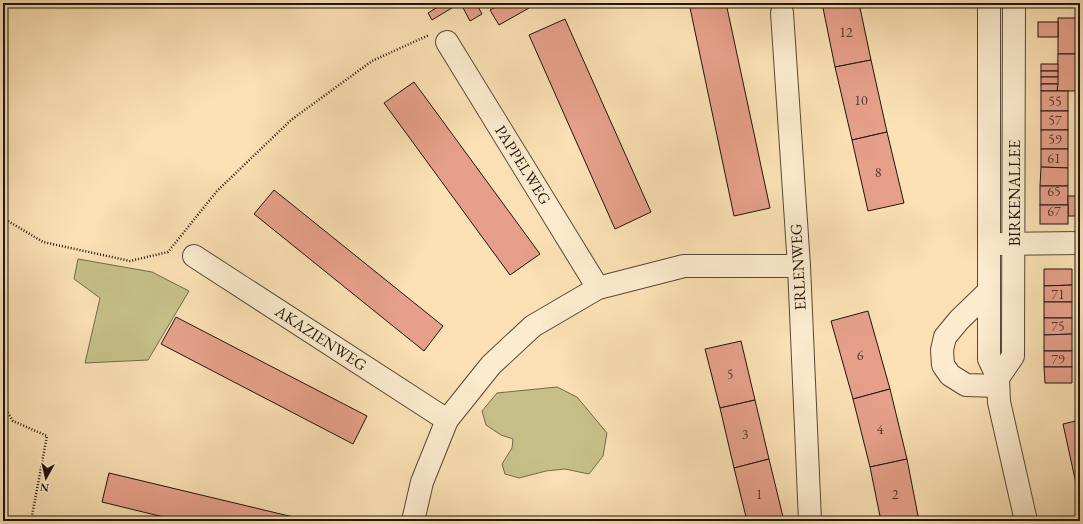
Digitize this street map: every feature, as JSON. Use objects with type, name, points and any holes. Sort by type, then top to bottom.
[{"type":"street","name":"BIRKENALLEE","points":[[989,3],[989,359],[998,382],[999,402],[1026,521]]},
{"type":"street","name":"BIRKENALLEE","points":[[998,382],[1013,356],[1014,3]]},
{"type":"street","name":"ERLENWEG","points":[[782,13],[799,266],[810,521]]},
{"type":"street","name":"PAPPELWEG","points":[[448,42],[598,288]]},
{"type":"street","points":[[989,244],[1080,243]]},
{"type":"street","name":"AKAZIENWEG","points":[[194,256],[447,420]]},
{"type":"street","points":[[413,521],[422,482],[447,420],[492,365],[533,326],[598,288],[684,266],[799,266]]},
{"type":"street","points":[[988,291],[959,320],[945,337],[942,350],[943,365],[950,375],[966,386],[998,382]]},
{"type":"path","points":[[3,218],[43,242],[130,261],[168,252],[217,191],[291,120],[372,61],[440,30],[448,42]]},
{"type":"path","points":[[3,405],[13,421],[47,436],[31,521]]},
{"type":"shaded area","points":[[78,259],[152,272],[189,291],[148,360],[85,363],[100,298],[74,279]]},
{"type":"shaded area","points":[[557,387],[577,397],[607,433],[603,456],[589,474],[565,469],[546,471],[519,478],[505,474],[502,464],[512,448],[513,439],[501,435],[486,425],[482,411],[497,393]]},
{"type":"building","points":[[444,3],[460,3],[432,20],[428,13]]},
{"type":"building","points":[[476,3],[482,14],[470,21],[461,4]]},
{"type":"building","points":[[502,3],[526,3],[529,8],[499,25],[490,10]]},
{"type":"building","points":[[689,3],[726,3],[770,208],[734,216]]},
{"type":"building","points":[[822,3],[859,3],[871,60],[835,67]]},
{"type":"building","points":[[1058,18],[1080,18],[1080,54],[1058,54]]},
{"type":"building","points":[[565,19],[651,212],[615,229],[529,35]]},
{"type":"building","points":[[1038,22],[1058,22],[1058,37],[1038,37]]},
{"type":"building","points":[[1058,54],[1080,54],[1080,91],[1057,91]]},
{"type":"building","points":[[871,60],[887,132],[852,140],[835,67]]},
{"type":"building","points":[[1041,64],[1058,64],[1058,71],[1041,71]]},
{"type":"building","points":[[1041,71],[1058,71],[1058,77],[1041,77]]},
{"type":"building","points":[[1041,77],[1058,77],[1058,84],[1041,84]]},
{"type":"building","points":[[414,82],[540,254],[510,275],[384,103]]},
{"type":"building","points":[[1041,84],[1058,84],[1057,91],[1041,91]]},
{"type":"building","points":[[1041,91],[1068,91],[1068,111],[1041,111]]},
{"type":"building","points":[[1041,111],[1068,111],[1068,130],[1041,130]]},
{"type":"building","points":[[1041,130],[1068,130],[1068,149],[1041,149]]},
{"type":"building","points":[[887,132],[904,203],[868,211],[852,140]]},
{"type":"building","points":[[1041,149],[1068,149],[1068,168],[1041,167]]},
{"type":"building","points":[[1041,167],[1068,168],[1068,186],[1040,186]]},
{"type":"building","points":[[1040,186],[1068,186],[1068,205],[1040,205]]},
{"type":"building","points":[[274,190],[443,326],[424,351],[254,214]]},
{"type":"building","points":[[1068,196],[1077,196],[1077,216],[1068,216]]},
{"type":"building","points":[[1077,196],[1080,196],[1080,221],[1077,221]]},
{"type":"building","points":[[1040,205],[1068,205],[1068,224],[1040,224]]},
{"type":"building","points":[[1044,269],[1072,269],[1072,285],[1044,286]]},
{"type":"building","points":[[1072,285],[1072,302],[1044,302],[1044,286]]},
{"type":"building","points":[[1044,302],[1072,302],[1072,318],[1044,318]]},
{"type":"building","points":[[868,311],[890,389],[853,399],[831,321]]},
{"type":"building","points":[[176,317],[367,416],[353,444],[161,344]]},
{"type":"building","points":[[1044,318],[1072,318],[1072,334],[1044,335]]},
{"type":"building","points":[[1072,334],[1072,351],[1044,351],[1044,335]]},
{"type":"building","points":[[741,341],[755,400],[720,408],[705,349]]},
{"type":"building","points":[[1044,351],[1072,351],[1072,367],[1044,367]]},
{"type":"building","points":[[1044,367],[1072,367],[1072,383],[1045,383]]},
{"type":"building","points":[[890,389],[907,459],[870,467],[853,399]]},
{"type":"building","points":[[755,400],[769,459],[734,468],[720,408]]},
{"type":"building","points":[[1080,420],[1080,502],[1063,424]]},
{"type":"building","points":[[769,459],[784,521],[747,521],[734,468]]},
{"type":"building","points":[[907,459],[919,521],[881,521],[870,467]]},
{"type":"building","points":[[109,473],[310,521],[180,521],[102,502]]},
{"type":"building","points":[[477,520],[550,521],[477,521]]}]
